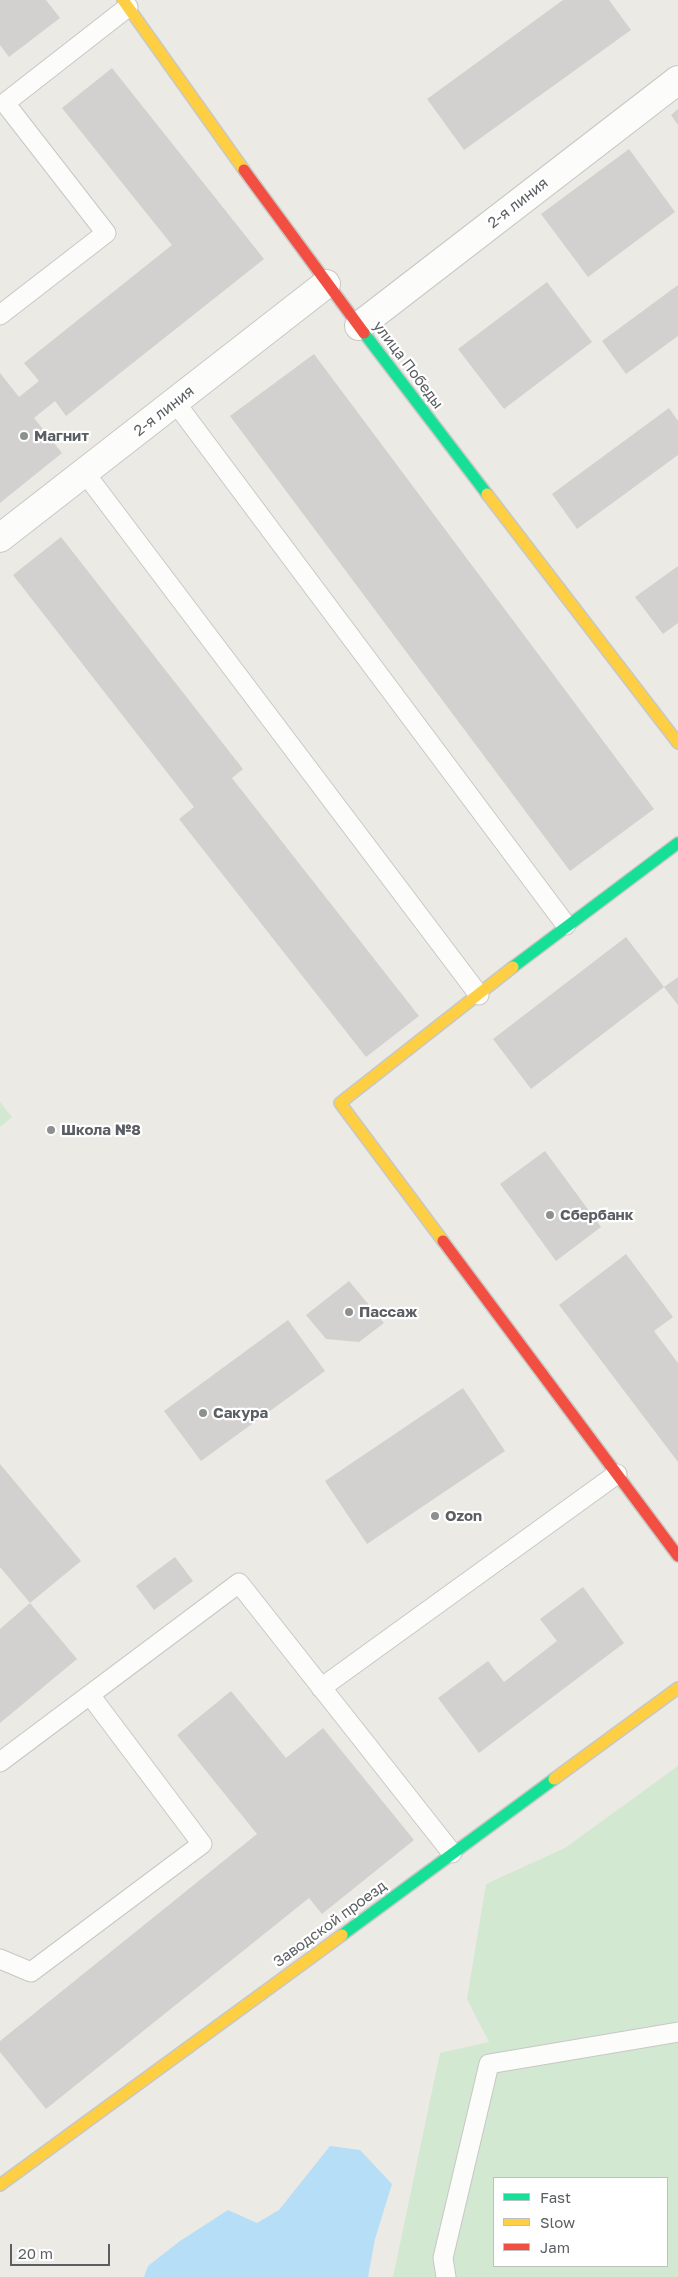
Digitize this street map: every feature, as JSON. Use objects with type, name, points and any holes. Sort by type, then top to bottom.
[{"type":"street","name":"улица Победы","points":[[126,4],[326,284],[678,743]]},
{"type":"street","name":"2-я линия","points":[[359,326],[678,80]]},
{"type":"street","name":"2-я линия","points":[[0,538],[326,284]]},
{"type":"street","points":[[678,843],[566,925],[340,1103],[678,1556]]},
{"type":"street","name":"Заводской проезд","points":[[0,2185],[678,1688]]},
{"type":"lane","points":[[0,315],[106,233],[3,99],[126,4]]},
{"type":"lane","points":[[175,402],[566,925]]},
{"type":"lane","points":[[86,472],[479,995]]},
{"type":"lane","points":[[321,1688],[617,1474]]},
{"type":"lane","points":[[0,1762],[239,1583],[452,1853]]},
{"type":"lane","points":[[0,1959],[30,1972],[202,1844],[90,1695]]},
{"type":"lane","points":[[436,2277],[443,2258],[489,2064],[678,2032]]},
{"type":"lane","points":[[443,2258],[446,2277]]},
{"type":"green space","points":[[0,1102],[12,1117],[0,1127]]},
{"type":"green space","points":[[678,1766],[678,2277],[393,2277],[440,2053],[489,2042],[467,1999],[486,1884],[565,1848]]},
{"type":"water","points":[[330,2146],[360,2150],[392,2184],[375,2239],[368,2277],[144,2277],[148,2266],[180,2241],[228,2210],[257,2223],[279,2210]]},
{"type":"building","points":[[0,0],[46,0],[60,18],[9,57],[0,45]]},
{"type":"building","points":[[563,0],[609,0],[631,30],[464,150],[427,99]]},
{"type":"building","points":[[112,68],[264,259],[66,416],[55,401],[34,418],[62,453],[0,503],[0,373],[19,397],[39,381],[24,363],[172,245],[62,108]]},
{"type":"building","points":[[678,109],[678,125],[671,115]]},
{"type":"building","points":[[629,149],[675,212],[588,277],[541,214]]},
{"type":"building","points":[[547,282],[592,342],[504,409],[458,349]]},
{"type":"building","points":[[678,285],[678,336],[626,374],[602,341]]},
{"type":"building","points":[[314,354],[654,809],[570,871],[230,416]]},
{"type":"building","points":[[669,408],[678,421],[678,455],[577,529],[552,494]]},
{"type":"building","points":[[61,537],[243,769],[232,778],[419,1016],[366,1057],[179,819],[194,807],[13,575]]},
{"type":"building","points":[[678,566],[678,623],[663,634],[635,597]]},
{"type":"building","points":[[626,937],[664,987],[531,1089],[493,1039]]},
{"type":"building","points":[[678,977],[678,1005],[664,987]]},
{"type":"building","points":[[545,1151],[601,1227],[556,1261],[500,1184]]},
{"type":"building","points":[[626,1254],[673,1317],[654,1331],[678,1363],[678,1462],[559,1305]]},
{"type":"building","points":[[349,1281],[384,1323],[359,1342],[326,1339],[306,1315]]},
{"type":"building","points":[[288,1320],[325,1371],[201,1461],[164,1411]]},
{"type":"building","points":[[463,1388],[505,1451],[367,1544],[325,1481]]},
{"type":"building","points":[[0,1464],[81,1561],[30,1603],[0,1567]]},
{"type":"building","points":[[175,1557],[193,1581],[154,1610],[136,1586]]},
{"type":"building","points":[[583,1587],[624,1643],[479,1753],[438,1698],[488,1661],[504,1682],[557,1641],[540,1619]]},
{"type":"building","points":[[30,1603],[77,1659],[0,1723],[0,1629]]},
{"type":"building","points":[[231,1691],[286,1758],[323,1728],[414,1840],[322,1914],[309,1898],[46,2109],[0,2052],[0,2041],[257,1834],[177,1735]]},
{"type":"traffic: fast","points":[[364,333],[487,494]]},
{"type":"traffic: fast","points":[[513,967],[678,843]]},
{"type":"traffic: fast","points":[[342,1935],[554,1779]]},
{"type":"traffic: slow","points":[[123,0],[244,170]]},
{"type":"traffic: slow","points":[[487,494],[678,743]]},
{"type":"traffic: slow","points":[[443,1241],[340,1103],[513,967]]},
{"type":"traffic: slow","points":[[554,1779],[678,1688]]},
{"type":"traffic: slow","points":[[0,2185],[342,1935]]},
{"type":"traffic: jam","points":[[244,170],[364,333]]},
{"type":"traffic: jam","points":[[443,1241],[678,1556]]},
{"type":"place","name":"Магнит","points":[[24,436]]},
{"type":"place","name":"Школа №8","points":[[51,1130]]},
{"type":"place","name":"Сбербанк","points":[[550,1215]]},
{"type":"place","name":"Пассаж","points":[[349,1312]]},
{"type":"place","name":"Сакура","points":[[203,1413]]},
{"type":"place","name":"Ozon","points":[[435,1516]]}]
